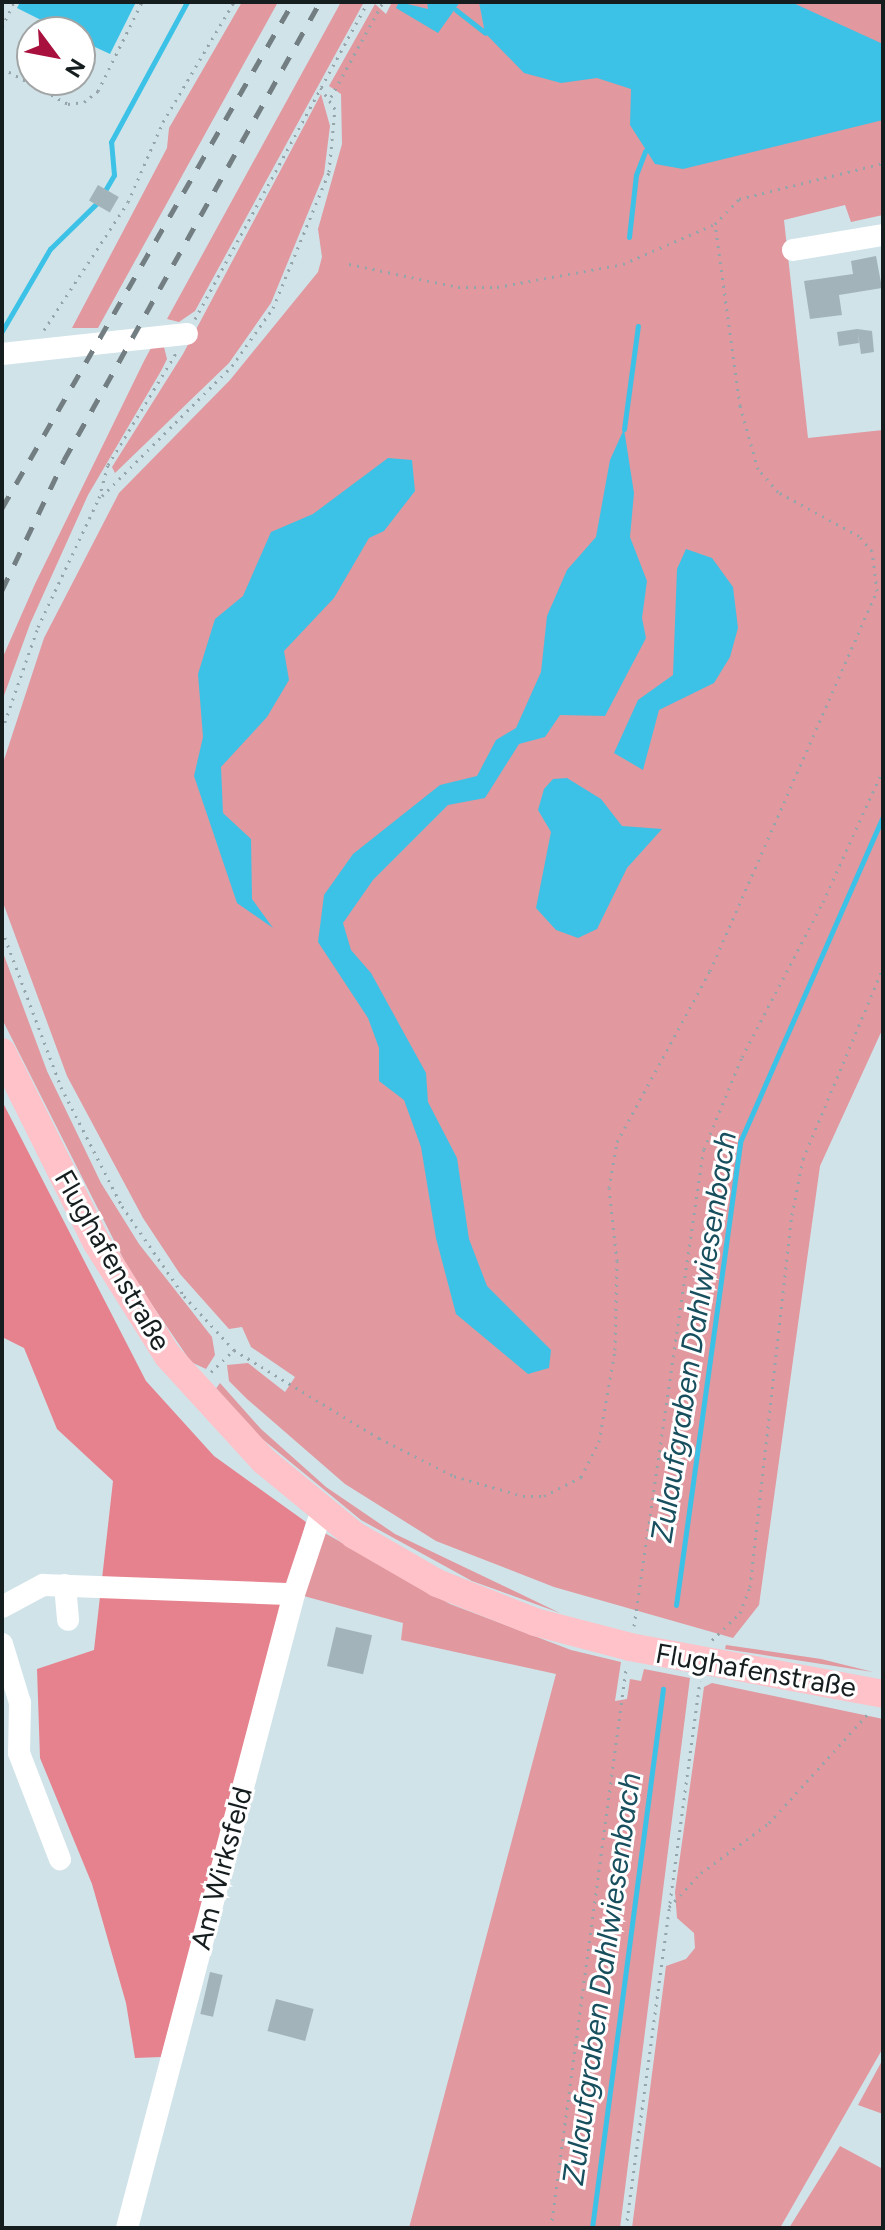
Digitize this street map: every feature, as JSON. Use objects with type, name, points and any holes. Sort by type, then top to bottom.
[{"type":"main road","name":"Flughafenstraße","points":[[2,1052],[97,1243],[143,1322],[194,1388],[322,1510],[401,1565],[474,1600],[630,1647],[876,1703]]},
{"type":"street","points":[[793,250],[883,235]]},
{"type":"street","points":[[2,354],[187,334]]},
{"type":"street","name":"Am Wirksfeld","points":[[127,2228],[294,1594],[322,1510]]},
{"type":"street","points":[[2,1607],[27,1589],[65,1585],[294,1594]]},
{"type":"street","points":[[65,1585],[68,1620]]},
{"type":"street","points":[[2,1644],[20,1703],[19,1753],[60,1859]]},
{"type":"path","points":[[2,27],[14,2]]},
{"type":"path","points":[[2,68],[68,104],[84,102],[98,91],[142,2]]},
{"type":"path","points":[[41,348],[45,328],[128,202],[163,122],[234,2]]},
{"type":"path","points":[[2,730],[38,627],[99,498],[108,465],[187,334],[368,2]]},
{"type":"path","points":[[99,498],[232,366],[273,308],[329,172],[334,134],[331,97],[383,2]]},
{"type":"path","points":[[320,87],[331,97]]},
{"type":"path","points":[[349,264],[458,287],[497,287],[623,264],[715,224],[739,199],[883,163]]},
{"type":"path","points":[[2,930],[61,1087],[122,1206],[184,1296],[234,1350],[379,1438],[454,1476],[502,1493],[544,1496],[566,1489],[592,1461],[615,1350],[617,1261],[609,1188],[617,1142],[716,958],[877,591],[872,551],[859,536],[778,492],[758,469],[740,406],[715,224]]},
{"type":"path","points":[[630,1647],[704,1149],[742,1057],[823,902],[883,770]]},
{"type":"path","points":[[706,1646],[740,1613],[750,1587],[792,1215],[803,1159],[883,968]]},
{"type":"path","points":[[194,1388],[234,1350]]},
{"type":"path","name":"Flughafenstraße","points":[[551,2228],[630,1647]]},
{"type":"path","points":[[626,2228],[701,1673]]},
{"type":"path","points":[[668,1907],[701,1873],[769,1823],[876,1703]]},
{"type":"shaded area","points":[[242,2],[278,2],[98,328],[72,328],[167,148],[169,128]]},
{"type":"shaded area","points":[[341,2],[364,2],[195,311],[179,322],[167,319]]},
{"type":"shaded area","points":[[392,2],[883,2],[883,215],[851,222],[845,205],[784,220],[808,438],[883,430],[883,1028],[820,1166],[759,1605],[733,1638],[554,1587],[436,1541],[345,1484],[229,1381],[227,1365],[248,1363],[285,1392],[295,1377],[251,1347],[242,1327],[229,1329],[180,1274],[143,1218],[67,1076],[2,900],[2,766],[44,638],[119,493],[230,380],[318,272],[322,257],[318,229],[342,144],[341,94],[329,86],[375,4],[386,14]]},
{"type":"shaded area","points":[[321,94],[330,126],[324,174],[271,303],[229,363],[115,473],[112,467],[183,354]]},
{"type":"shaded area","points":[[164,347],[167,359],[88,495],[30,624],[2,701],[2,659],[35,584],[151,348]]},
{"type":"shaded area","points":[[2,950],[47,1071],[101,1183],[139,1244],[212,1337],[215,1355],[206,1369],[191,1362],[131,1274],[2,1019]]},
{"type":"shaded area","points":[[2,1101],[146,1381],[214,1456],[306,1522],[161,2057],[135,2058],[126,2003],[92,1884],[40,1758],[37,1669],[94,1650],[113,1481],[57,1429],[24,1348],[2,1337]]},
{"type":"shaded area","points":[[220,1383],[261,1429],[326,1487],[395,1534],[560,1613],[472,1581],[361,1520],[255,1433],[215,1390]]},
{"type":"shaded area","points":[[323,1532],[450,1604],[571,1650],[621,1662],[615,1701],[627,1699],[630,1679],[641,1681],[644,1669],[690,1678],[620,2228],[409,2228],[556,1674],[401,1640],[403,1623],[300,1595]]},
{"type":"shaded area","points":[[726,1645],[821,1659],[873,1672],[725,1649]]},
{"type":"shaded area","points":[[712,1683],[883,1719],[883,2048],[780,2228],[632,2228],[666,1966],[686,1959],[695,1948],[694,1933],[677,1918],[675,1892],[704,1687]]},
{"type":"shaded area","points":[[883,2059],[883,2114],[858,2105]]},
{"type":"shaded area","points":[[840,2146],[883,2169],[883,2228],[789,2228]]},
{"type":"water","points":[[20,2],[136,2],[110,54],[96,47],[96,16],[33,16],[17,8]]},
{"type":"water","points":[[399,2],[428,9],[427,2],[460,2],[438,33],[396,8]]},
{"type":"water","points":[[479,2],[791,2],[883,44],[883,120],[683,169],[655,164],[630,125],[631,89],[597,78],[561,83],[524,73],[485,33]]},
{"type":"water","points":[[624,429],[634,493],[630,537],[647,581],[642,618],[646,638],[605,716],[560,715],[545,737],[519,744],[485,798],[448,805],[373,880],[343,923],[351,950],[371,973],[426,1073],[428,1102],[457,1158],[469,1239],[487,1286],[551,1350],[549,1368],[528,1374],[456,1314],[436,1238],[421,1147],[404,1100],[379,1081],[379,1048],[368,1018],[318,942],[324,895],[353,854],[440,785],[477,776],[496,740],[516,728],[541,672],[547,616],[567,570],[596,537],[610,460]]},
{"type":"water","points":[[388,458],[412,460],[415,491],[384,531],[369,538],[334,598],[284,651],[289,680],[267,717],[221,767],[223,813],[251,839],[252,899],[273,928],[237,903],[194,776],[203,737],[198,674],[215,619],[243,596],[271,532],[313,514]]},
{"type":"water","points":[[686,549],[712,558],[733,587],[738,628],[730,657],[714,683],[659,710],[643,770],[614,753],[638,700],[673,675],[677,569]]},
{"type":"water","points":[[567,778],[601,799],[622,826],[662,829],[627,868],[597,929],[578,938],[556,930],[536,908],[551,832],[538,810],[544,789],[553,779]]},
{"type":"building","points":[[98,185],[119,197],[110,213],[89,201]]},
{"type":"building","points":[[876,256],[882,288],[839,295],[842,315],[810,319],[804,281],[853,274],[851,261]]},
{"type":"building","points":[[857,329],[872,331],[874,352],[861,354],[858,333],[859,343],[839,346],[837,332]]},
{"type":"building","points":[[336,1627],[372,1635],[363,1674],[327,1666]]},
{"type":"building","points":[[210,1972],[223,1975],[213,2017],[200,2014]]},
{"type":"building","points":[[276,1999],[314,2009],[305,2041],[267,2031]]},
{"type":"waterway","points":[[103,194],[114,175],[111,142],[187,2]]},
{"type":"waterway","points":[[456,10],[485,33]]},
{"type":"waterway","points":[[629,237],[636,175],[645,151]]},
{"type":"waterway","points":[[2,331],[50,249],[98,202]]},
{"type":"waterway","points":[[624,429],[638,326]]},
{"type":"waterway","name":"Zulaufgraben Dahlwiesenbach","points":[[676,1605],[740,1142],[883,816]]},
{"type":"waterway","name":"Zulaufgraben Dahlwiesenbach","points":[[592,2228],[663,1689]]},
{"type":"railway","points":[[2,508],[293,2]]},
{"type":"railway","points":[[2,590],[64,460],[320,2]]}]
